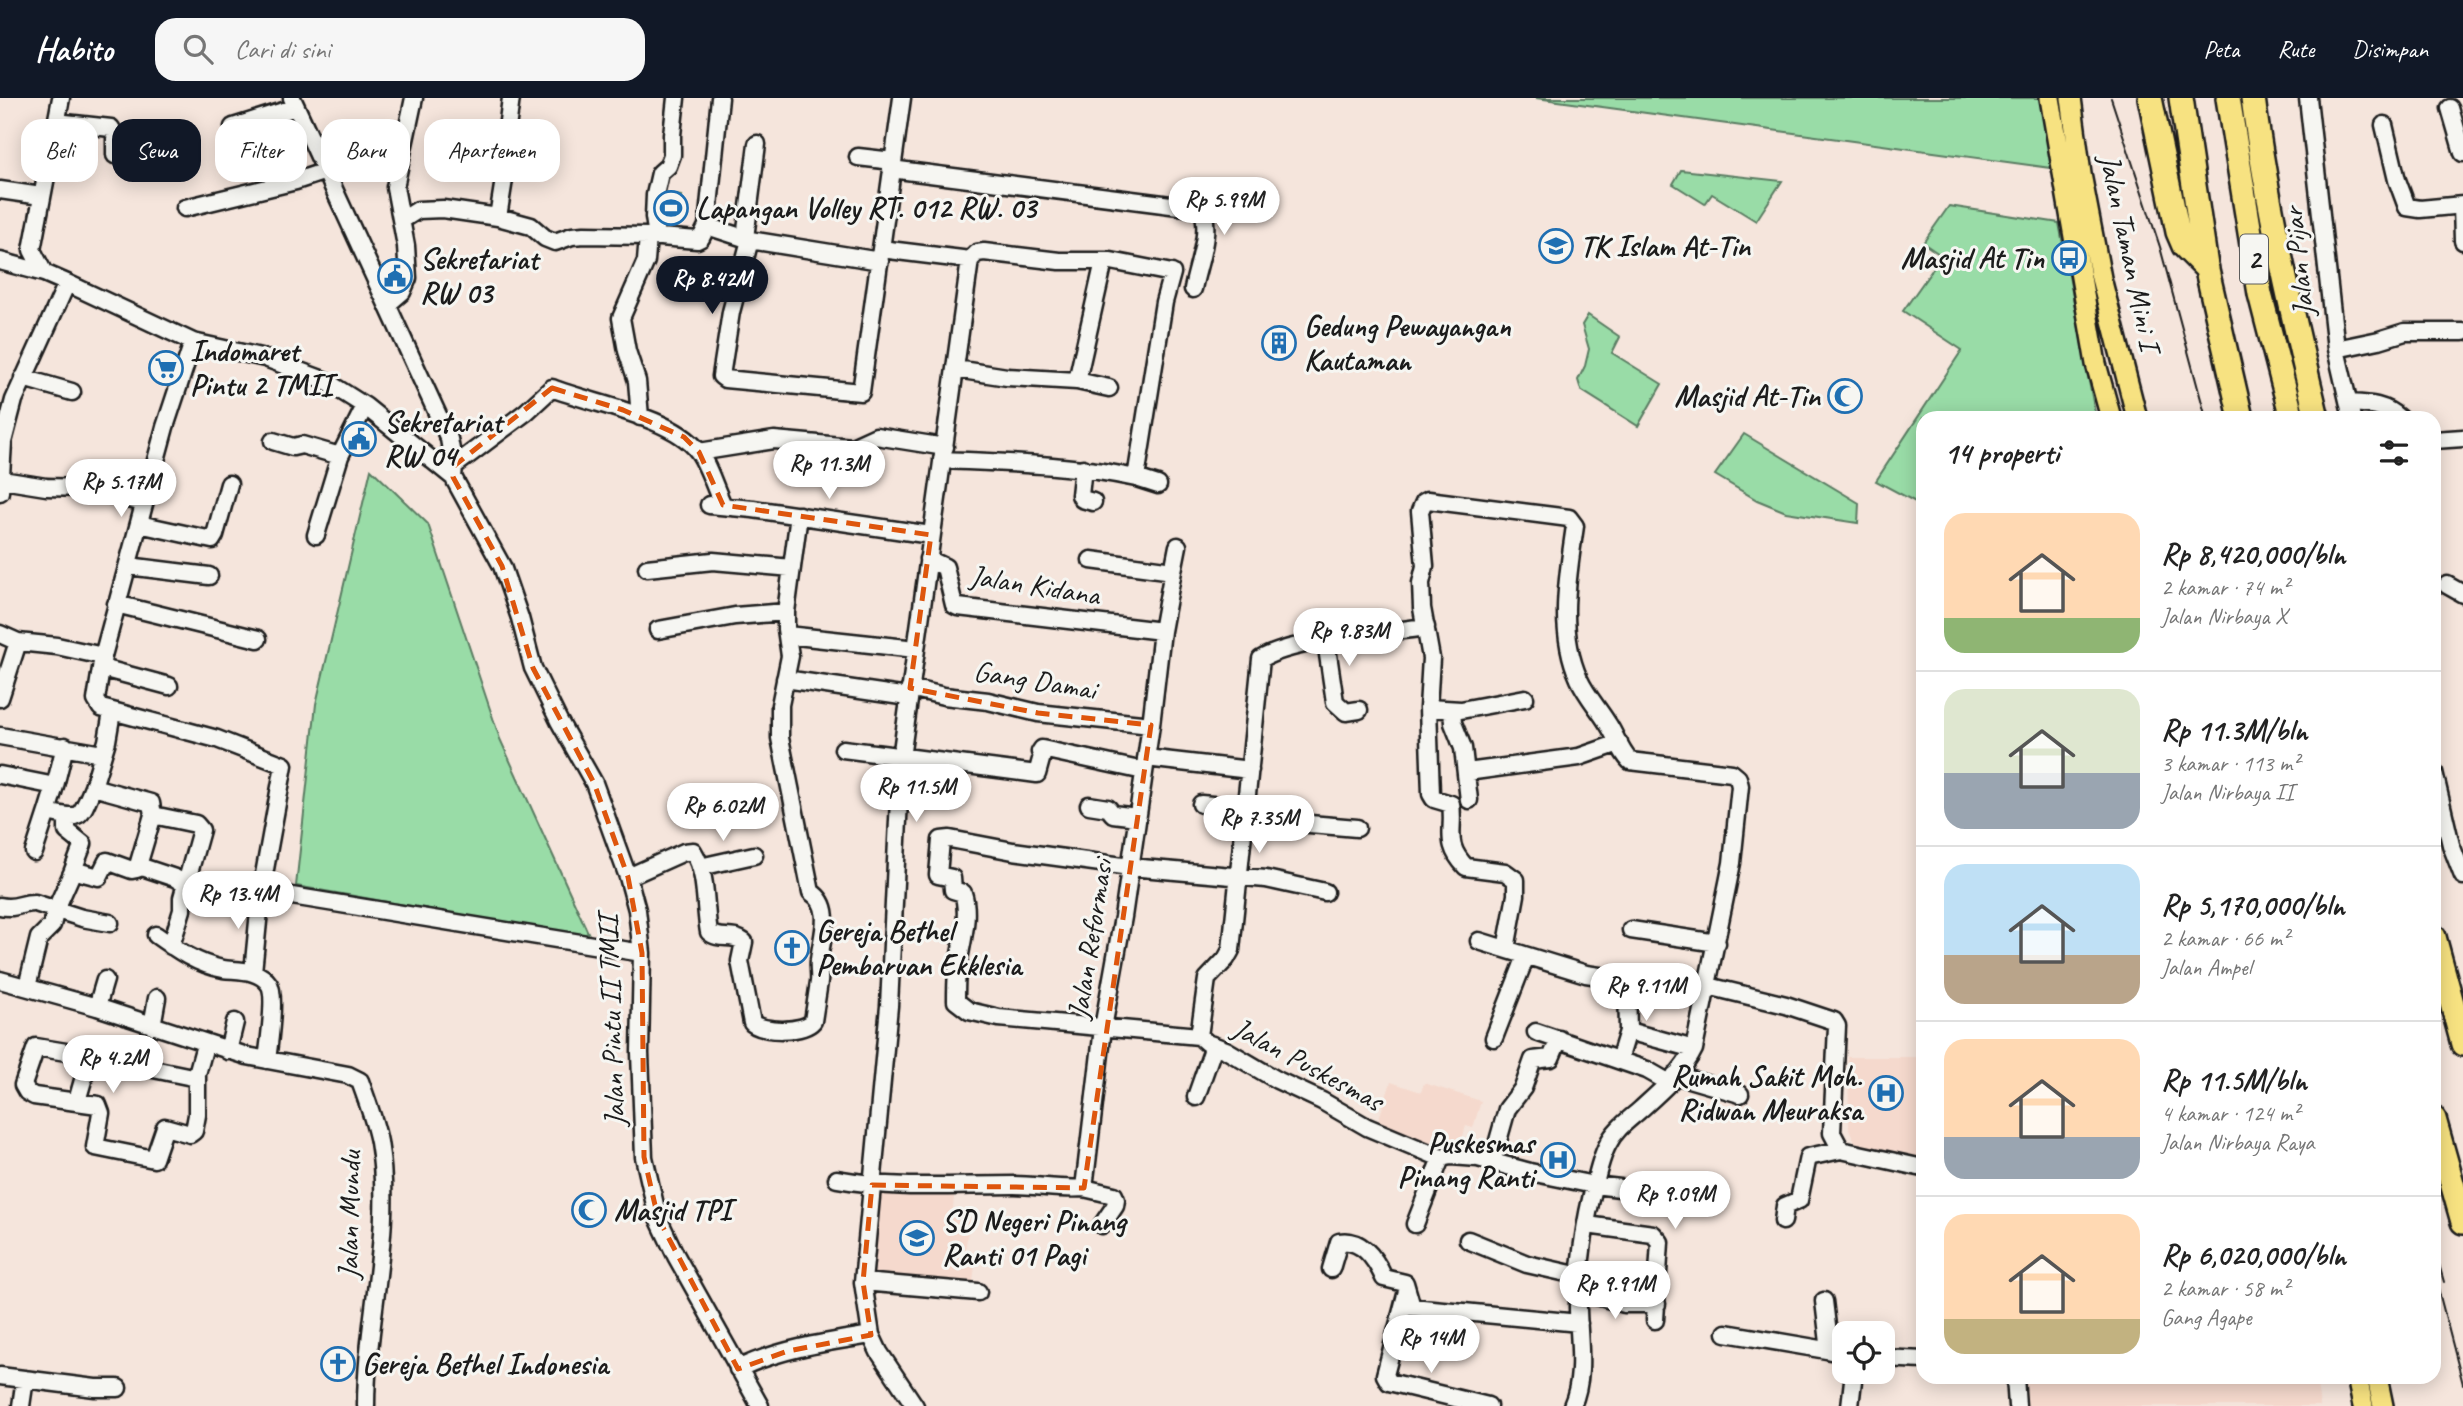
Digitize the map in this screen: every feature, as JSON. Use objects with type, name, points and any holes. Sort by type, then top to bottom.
[{"type":"highway","points":[[2150,98],[2178,232],[2184,246],[2207,269]]},
{"type":"highway","points":[[2154,122],[2160,98]]},
{"type":"highway","name":"2","points":[[2180,98],[2207,269],[2239,411]]},
{"type":"highway","name":"2","points":[[2228,98],[2260,294],[2290,411]]},
{"type":"highway","points":[[2253,98],[2260,155],[2284,279],[2315,411]]},
{"type":"highway","points":[[2441,963],[2463,1044]]},
{"type":"highway","points":[[2441,1159],[2463,1222]]},
{"type":"main road","name":"Jalan Taman Mini I","points":[[2050,98],[2096,363],[2109,411]]},
{"type":"main road","name":"Jalan Taman Mini I","points":[[2071,98],[2081,174],[2101,278],[2135,411]]},
{"type":"main road","points":[[2358,1384],[2363,1406]]},
{"type":"main road","points":[[2378,1384],[2383,1406]]},
{"type":"street","points":[[57,119],[61,98]]},
{"type":"street","points":[[388,304],[402,292],[408,278],[402,220],[395,187],[414,98]]},
{"type":"street","points":[[498,216],[506,167],[505,144],[511,98]]},
{"type":"street","points":[[640,417],[637,382],[627,351],[621,318],[646,261],[653,237],[655,195],[660,173],[668,166],[672,155],[676,98]]},
{"type":"street","points":[[402,220],[418,210],[443,209],[498,216],[531,226],[545,238],[555,242],[584,235],[697,240],[707,226],[720,98]]},
{"type":"street","points":[[757,144],[747,239],[720,369],[721,376],[725,379],[860,400],[902,98]]},
{"type":"street","name":"Jalan Pijar","points":[[2308,98],[2336,349],[2351,411]]},
{"type":"street","points":[[253,119],[294,102],[321,160]]},
{"type":"street","points":[[2450,108],[2463,153]]},
{"type":"street","points":[[2384,125],[2397,180],[2407,207],[2420,209],[2463,205],[2463,242]]},
{"type":"street","points":[[858,157],[892,165],[1198,209],[1204,213],[1206,227],[1193,289]]},
{"type":"street","points":[[185,208],[321,173]]},
{"type":"street","points":[[44,182],[32,250],[44,273]]},
{"type":"street","points":[[331,182],[449,439],[454,472]]},
{"type":"street","points":[[0,190],[41,196]]},
{"type":"street","points":[[707,226],[747,239],[881,255],[970,260]]},
{"type":"street","points":[[915,1406],[879,1352],[871,1335],[863,1282],[889,1006],[901,758],[970,260],[979,252],[1059,261],[1104,261],[1172,273],[1164,302],[1136,478]]},
{"type":"street","points":[[1077,382],[1104,261]]},
{"type":"street","points":[[1,264],[44,273],[193,342],[279,362],[324,380],[365,406],[454,472]]},
{"type":"street","points":[[67,283],[14,400],[3,442],[1,486],[83,488],[144,503]]},
{"type":"street","points":[[2336,349],[2405,332],[2457,332],[2463,345]]},
{"type":"street","points":[[193,342],[165,427],[116,604],[96,701],[101,708],[112,712],[247,748],[284,765],[261,891],[253,972]]},
{"type":"street","points":[[956,369],[1109,388]]},
{"type":"street","points":[[23,378],[72,392]]},
{"type":"street","points":[[454,472],[552,388],[583,400],[623,410],[684,436],[699,453],[716,505],[931,535]]},
{"type":"street","points":[[2351,411],[2374,404],[2391,411]]},
{"type":"street","points":[[316,535],[340,456],[365,406]]},
{"type":"street","points":[[699,453],[774,440],[852,447],[876,436],[944,454],[1083,468],[1158,485]]},
{"type":"street","points":[[2441,440],[2463,438]]},
{"type":"street","points":[[274,441],[293,447],[302,444],[340,456]]},
{"type":"street","points":[[1083,468],[1080,495],[1093,502]]},
{"type":"street","name":"Jalan Pintu II TMII","points":[[454,472],[502,566],[520,618],[533,668],[594,783],[628,877],[637,910],[642,953],[640,1053],[645,1157],[658,1218],[676,1256],[760,1406]]},
{"type":"street","points":[[139,524],[213,540],[229,484]]},
{"type":"street","points":[[1506,949],[1516,895],[1516,880],[1505,872],[1466,867],[1462,864],[1450,841],[1451,804],[1434,799],[1431,794],[1428,708],[1431,658],[1422,608],[1421,583],[1425,566],[1420,511],[1428,500],[1569,518],[1575,526],[1567,574],[1566,626],[1569,649],[1580,681],[1625,756],[1630,761],[1732,774],[1738,778],[1740,786],[1725,898],[1694,1049],[1672,1078],[1613,1136],[1594,1185],[1580,1283],[1578,1304],[1581,1353],[1578,1384],[1572,1406]]},
{"type":"street","points":[[628,877],[687,851],[695,853],[701,867],[709,932],[718,937],[738,938],[744,942],[740,961],[752,1023],[760,1027],[800,1030],[813,1021],[819,959],[825,935],[823,906],[819,897],[811,892],[781,745],[780,705],[790,656],[786,612],[799,515]]},
{"type":"street","name":"Jalan Reformasi","points":[[1084,1188],[1103,1028],[1152,724],[1162,631],[1178,546]]},
{"type":"street","name":"Jalan Kidana","points":[[928,559],[945,567],[954,605],[958,607],[1162,631]]},
{"type":"street","points":[[1091,560],[1173,572]]},
{"type":"street","points":[[647,568],[713,561],[792,568]]},
{"type":"street","points":[[128,566],[209,576]]},
{"type":"street","points":[[2447,585],[2463,594]]},
{"type":"street","points":[[116,604],[258,639]]},
{"type":"street","points":[[658,630],[735,616],[786,612]]},
{"type":"street","points":[[1325,892],[1239,876],[1130,867],[1013,851],[958,840],[941,840],[937,875],[952,877],[953,890],[963,893],[965,898],[956,1001],[969,1011],[999,1018],[1199,1036],[1207,979],[1231,950],[1239,876],[1245,815],[1250,770],[1261,659],[1270,653],[1326,641],[1426,627]]},
{"type":"street","points":[[0,634],[18,642],[57,646],[170,686]]},
{"type":"street","points":[[787,635],[916,649]]},
{"type":"street","points":[[1326,641],[1335,702],[1346,712],[1359,710]]},
{"type":"street","points":[[1,688],[18,642]]},
{"type":"street","name":"Gang Damai","points":[[785,679],[988,701],[1038,713],[1152,724]]},
{"type":"street","points":[[1428,708],[1461,710],[1525,698]]},
{"type":"street","points":[[1452,710],[1453,723],[1463,748],[1469,800]]},
{"type":"street","points":[[47,812],[67,817],[77,816],[85,805],[107,741],[112,712]]},
{"type":"street","points":[[0,736],[102,754]]},
{"type":"street","points":[[1467,772],[1578,757],[1619,743]]},
{"type":"street","points":[[34,852],[65,747]]},
{"type":"street","points":[[843,749],[1037,774],[1042,749],[1145,765],[1250,770]]},
{"type":"street","points":[[0,775],[55,786]]},
{"type":"street","points":[[72,873],[99,877],[107,861],[136,870],[153,815],[151,803],[93,787]]},
{"type":"street","points":[[2441,802],[2451,845],[2462,869]]},
{"type":"street","points":[[1201,804],[1268,823],[1274,821],[1357,828]]},
{"type":"street","points":[[1088,805],[1108,808],[1113,814],[1137,817]]},
{"type":"street","points":[[153,815],[196,824],[201,830],[171,946]]},
{"type":"street","points":[[27,987],[39,938],[52,925],[83,845],[67,831],[67,817]]},
{"type":"street","points":[[701,867],[754,855]]},
{"type":"street","points":[[139,866],[167,875],[186,885]]},
{"type":"street","points":[[261,891],[642,953]]},
{"type":"street","points":[[0,906],[18,908],[28,902],[82,918],[110,923]]},
{"type":"street","points":[[1631,930],[1717,943]]},
{"type":"street","points":[[1,984],[27,987],[97,1007],[205,1045],[268,1060],[271,990],[267,981],[253,972],[212,966],[188,957],[156,935]]},
{"type":"street","points":[[1479,941],[1586,974],[1708,989],[1786,1005],[1834,1021],[1837,1026],[1837,1040],[1832,1133],[1841,1150]]},
{"type":"street","points":[[1494,1038],[1526,956]]},
{"type":"street","points":[[97,1007],[105,980]]},
{"type":"street","points":[[1619,1060],[1628,1031],[1627,980]]},
{"type":"street","points":[[152,1027],[157,998]]},
{"type":"street","points":[[228,1051],[235,1022]]},
{"type":"street","points":[[1536,1031],[1672,1078],[1740,1094]]},
{"type":"street","points":[[1628,1031],[1694,1049]]},
{"type":"street","name":"Jalan Puskesmas","points":[[1199,1036],[1367,1127],[1441,1158],[1461,1156],[1594,1185],[1698,1197]]},
{"type":"street","points":[[1492,1162],[1507,1109],[1524,1088],[1533,1060],[1550,1058],[1559,1039]]},
{"type":"street","points":[[197,1077],[37,1046],[24,1088],[34,1096],[95,1104],[100,1108],[94,1142],[97,1149],[154,1159],[165,1127],[194,1133],[197,1077],[205,1045]]},
{"type":"street","points":[[1196,1097],[1214,1046]]},
{"type":"street","points":[[77,1101],[90,1056]]},
{"type":"street","name":"Jalan Mundu","points":[[268,1060],[356,1077],[371,1113],[381,1158],[382,1208],[366,1406]]},
{"type":"street","points":[[1783,1221],[1785,1206],[1799,1200],[1809,1156],[1841,1150],[1916,1166]]},
{"type":"street","points":[[1415,1224],[1441,1158]]},
{"type":"street","points":[[837,1179],[872,1185],[937,1188],[1017,1185],[1084,1188],[1114,1195],[1115,1206],[1102,1225]]},
{"type":"street","points":[[1468,1240],[1580,1283],[1624,1304],[1656,1312],[1661,1246],[1657,1237],[1653,1234],[1587,1225]]},
{"type":"street","points":[[1331,1269],[1339,1242],[1346,1241],[1367,1250],[1374,1257],[1384,1278],[1405,1283],[1412,1307],[1579,1323]]},
{"type":"street","points":[[863,1282],[978,1292]]},
{"type":"street","points":[[1408,1290],[1385,1375],[1389,1382],[1454,1403],[1488,1406]]},
{"type":"street","points":[[1824,1301],[1832,1332]]},
{"type":"street","points":[[1726,1333],[1832,1351]]},
{"type":"street","points":[[738,1369],[761,1357],[788,1350],[871,1335]]},
{"type":"street","points":[[1895,1359],[1916,1360]]},
{"type":"street","points":[[0,1376],[94,1388],[118,1388]]},
{"type":"street","points":[[21,1406],[25,1379]]},
{"type":"street","points":[[1850,1406],[1853,1384]]},
{"type":"street","points":[[2015,1384],[2017,1406]]},
{"type":"highlighted area","points":[[552,388],[623,410],[684,437],[699,452],[723,505],[931,535],[910,688],[1038,713],[1151,725],[1084,1188],[872,1185],[863,1282],[871,1335],[788,1351],[738,1369],[658,1218],[644,1157],[642,953],[628,877],[594,783],[533,668],[502,566],[453,477],[454,466]]},
{"type":"shaded area","name":"Rumah Sakit Moh. Ridwan Meuraksa","points":[[1848,1057],[1916,1057],[1916,1159],[1855,1142],[1849,1129]]},
{"type":"shaded area","points":[[1391,1082],[1421,1092],[1424,1083],[1481,1101],[1473,1128],[1466,1126],[1458,1152],[1375,1130]]},
{"type":"shaded area","name":"SD Negeri Pinang Ranti 01 Pagi","points":[[873,1187],[954,1196],[953,1210],[970,1212],[964,1263],[975,1265],[972,1290],[862,1277]]},
{"type":"shaded area","points":[[2021,1384],[2317,1384],[2320,1406],[2020,1406]]},
{"type":"green space","points":[[1536,98],[2047,98],[2058,169]]},
{"type":"green space","points":[[1681,170],[1782,181],[1756,221],[1712,194],[1705,204],[1673,184]]},
{"type":"green space","name":"Lapangan Volley RT. 012 RW. 03","points":[[663,193],[682,196],[678,223],[659,220]]},
{"type":"green space","points":[[1949,206],[2059,223],[2095,411],[1922,411],[1962,350],[1903,311],[1942,256],[1923,243]]},
{"type":"green space","points":[[1588,315],[1620,337],[1612,353],[1662,384],[1638,426],[1581,390],[1578,380],[1589,349],[1582,325]]},
{"type":"green space","points":[[1916,420],[1916,502],[1876,481]]},
{"type":"green space","points":[[1744,434],[1859,503],[1858,523],[1786,512],[1757,500],[1715,475]]},
{"type":"green space","points":[[371,469],[428,524],[500,739],[590,937],[296,886],[316,704]]},
{"type":"tram line","points":[[2111,98],[2160,247],[2204,411]]},
{"type":"tram line","points":[[2441,1272],[2444,1282]]},
{"type":"tram line","points":[[2441,1300],[2463,1384]]},
{"type":"place","name":"Lapangan Volley RT. 012 RW. 03","points":[[671,208]]},
{"type":"place","name":"TK Islam At-Tin","points":[[1556,246]]},
{"type":"place","name":"Masjid At Tin","points":[[2069,258]]},
{"type":"place","name":"Sekretariat RW 03","points":[[395,276]]},
{"type":"place","name":"Gedung Pewayangan Kautaman","points":[[1279,343]]},
{"type":"place","name":"Indomaret Pintu 2 TMII","points":[[166,368]]},
{"type":"place","name":"Masjid At-Tin","points":[[1845,396]]},
{"type":"place","name":"Sekretariat RW 04","points":[[359,439]]},
{"type":"place","name":"Gereja Bethel Pembaruan Ekklesia","points":[[792,948]]},
{"type":"place","name":"Rumah Sakit Moh. Ridwan Meuraksa","points":[[1886,1093]]},
{"type":"place","name":"Puskesmas Pinang Ranti","points":[[1558,1160]]},
{"type":"place","name":"Masjid TPI","points":[[589,1210]]},
{"type":"place","name":"SD Negeri Pinang Ranti 01 Pagi","points":[[917,1238]]},
{"type":"place","name":"Gereja Bethel Indonesia","points":[[338,1364]]}]
